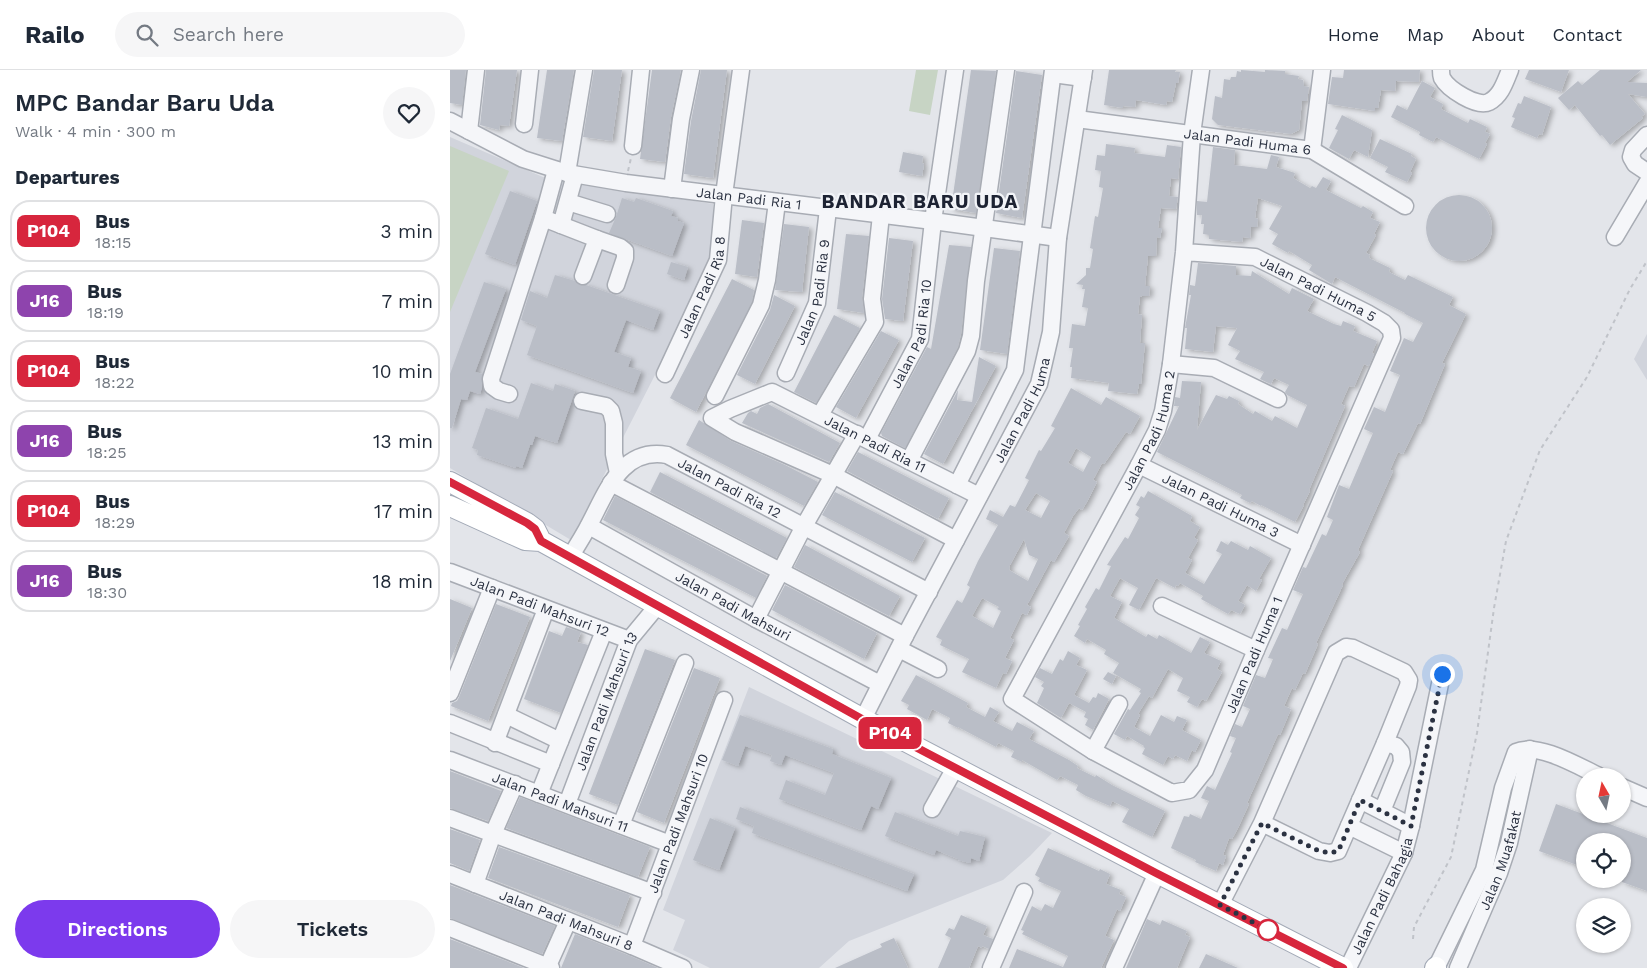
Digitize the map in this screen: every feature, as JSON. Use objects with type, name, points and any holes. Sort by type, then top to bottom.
[{"type":"main road","points":[[450,482],[523,520],[536,534]]},
{"type":"main road","points":[[450,489],[521,524],[570,557],[862,719],[1156,873],[1343,968]]},
{"type":"main road","points":[[450,506],[525,540],[536,534]]},
{"type":"main road","points":[[450,522],[485,522]]},
{"type":"street","points":[[469,132],[476,70]]},
{"type":"street","points":[[524,124],[530,70]]},
{"type":"street","points":[[561,224],[568,202],[566,173],[584,70]]},
{"type":"street","points":[[632,146],[642,70]]},
{"type":"street","points":[[672,189],[681,119],[691,70]]},
{"type":"street","name":"Jalan Padi Ria 8","points":[[665,374],[718,260],[724,195],[741,70]]},
{"type":"street","name":"Jalan Padi Ria 10","points":[[756,619],[804,526],[833,475],[862,436],[920,339],[933,221],[955,70]]},
{"type":"street","points":[[909,461],[967,352],[971,336],[976,281],[1006,70]]},
{"type":"street","name":"Jalan Padi Huma 2","points":[[1012,699],[1158,430],[1171,364],[1184,252],[1192,134],[1201,70]]},
{"type":"street","points":[[1312,150],[1322,70]]},
{"type":"street","points":[[1441,70],[1442,78],[1454,91],[1477,103],[1488,103],[1501,92],[1510,70]]},
{"type":"street","points":[[1053,72],[1083,74]]},
{"type":"street","name":"Jalan Padi Huma","points":[[957,485],[1014,370],[1053,72]]},
{"type":"street","name":"Jalan Padi Huma","points":[[862,719],[1039,384],[1051,332],[1058,238],[1083,74]]},
{"type":"street","name":"Jalan Padi Huma 6","points":[[1077,119],[1312,150],[1405,206]]},
{"type":"street","name":"Jalan Padi Ria 1","points":[[450,121],[523,159],[566,173],[626,183],[1058,238]]},
{"type":"street","points":[[1644,143],[1633,150],[1631,157],[1635,164],[1647,172]]},
{"type":"street","points":[[509,394],[499,391],[492,386],[490,380],[543,218],[566,173]]},
{"type":"street","points":[[1615,237],[1647,183]]},
{"type":"street","points":[[568,202],[607,214]]},
{"type":"street","points":[[715,396],[760,305],[766,280],[777,202]]},
{"type":"street","name":"Jalan Padi Ria 9","points":[[786,373],[817,303],[828,208]]},
{"type":"street","points":[[820,415],[875,322],[872,300],[881,215]]},
{"type":"street","points":[[543,218],[620,247],[625,251],[625,258],[616,285]]},
{"type":"street","points":[[584,276],[597,239]]},
{"type":"street","name":"Jalan Padi Huma 5","points":[[1184,252],[1255,257],[1367,313],[1384,323],[1391,330]]},
{"type":"street","name":"Jalan Padi Huma 1","points":[[1012,699],[1094,751],[1172,794],[1189,790],[1205,770],[1392,338],[1391,330]]},
{"type":"street","points":[[1171,364],[1214,368],[1278,399]]},
{"type":"street","name":"Jalan Padi Ria 11","points":[[833,475],[736,432],[712,418],[772,392],[979,496]]},
{"type":"street","points":[[582,401],[606,406],[610,411],[614,423],[615,478],[782,571],[902,642],[938,669]]},
{"type":"street","name":"Jalan Padi Ria 12","points":[[570,557],[615,478],[638,457],[656,453],[667,455],[929,592]]},
{"type":"street","name":"Jalan Padi Huma 3","points":[[1139,465],[1302,545]]},
{"type":"street","points":[[833,475],[956,540]]},
{"type":"street","name":"Jalan Padi Mahsuri","points":[[589,526],[756,619],[880,684]]},
{"type":"street","name":"Jalan Padi Mahsuri 12","points":[[450,572],[629,640]]},
{"type":"street","points":[[450,693],[492,588]]},
{"type":"street","name":"Jalan Padi Mahsuri 13","points":[[567,804],[629,640],[658,605]]},
{"type":"street","points":[[1162,606],[1256,650]]},
{"type":"street","points":[[496,743],[546,609]]},
{"type":"street","points":[[540,794],[604,631]]},
{"type":"street","points":[[1220,905],[1262,823],[1336,653],[1346,646],[1404,672],[1409,680],[1408,686],[1386,743],[1338,851],[1330,853],[1319,851],[1262,823]]},
{"type":"street","points":[[621,825],[685,664]]},
{"type":"street","name":"Jalan Padi Bahagia","points":[[1348,968],[1404,852],[1442,674]]},
{"type":"street","name":"Jalan Padi Mahsuri 10","points":[[632,946],[724,700]]},
{"type":"street","points":[[1094,751],[1119,704]]},
{"type":"street","points":[[506,715],[560,741]]},
{"type":"street","points":[[450,723],[551,764]]},
{"type":"street","points":[[1382,811],[1402,762],[1402,752],[1396,746],[1386,743]]},
{"type":"street","points":[[1530,749],[1555,756],[1581,768]]},
{"type":"street","name":"Jalan Muafakat","points":[[1436,968],[1484,870],[1503,788],[1513,758],[1516,752],[1530,749],[1509,843],[1499,873],[1458,968]]},
{"type":"street","name":"Jalan Padi Mahsuri 11","points":[[450,760],[670,844]]},
{"type":"street","points":[[932,809],[956,768]]},
{"type":"street","points":[[475,884],[493,834],[515,784]]},
{"type":"street","points":[[1631,791],[1647,798]]},
{"type":"street","points":[[1360,800],[1411,826]]},
{"type":"street","points":[[450,818],[653,893]]},
{"type":"street","points":[[1349,826],[1404,852]]},
{"type":"street","points":[[1114,968],[1156,873]]},
{"type":"street","name":"Jalan Padi Mahsuri 8","points":[[450,874],[683,968]]},
{"type":"street","points":[[991,968],[1024,892]]},
{"type":"street","points":[[450,928],[548,968],[568,921]]},
{"type":"path","points":[[626,183],[632,146]]},
{"type":"path","points":[[1412,940],[1414,927],[1450,857],[1477,733],[1494,608],[1506,541],[1540,450],[1587,377],[1630,289],[1647,261]]},
{"type":"shaded area","points":[[450,137],[543,177],[713,204],[715,257],[571,540],[450,468]]},
{"type":"shaded area","points":[[1647,334],[1647,380],[1634,359]]},
{"type":"shaded area","points":[[749,687],[1052,833],[1003,880],[849,941],[819,968],[710,968],[673,950],[685,920],[663,910]]},
{"type":"green space","points":[[916,70],[938,70],[930,115],[909,111]]},
{"type":"green space","points":[[450,146],[509,171],[450,312]]},
{"type":"building","points":[[450,70],[466,70],[462,105],[450,103]]},
{"type":"building","points":[[486,70],[517,70],[509,126],[500,125],[499,130],[480,125]]},
{"type":"building","points":[[547,70],[574,70],[562,141],[537,138]]},
{"type":"building","points":[[594,70],[622,70],[612,141],[583,137]]},
{"type":"building","points":[[652,70],[681,70],[671,117],[665,162],[640,159]]},
{"type":"building","points":[[701,70],[727,70],[713,178],[684,174],[691,121]]},
{"type":"building","points":[[971,70],[996,71],[976,213],[951,209]]},
{"type":"building","points":[[1109,70],[1176,70],[1175,72],[1180,72],[1172,102],[1167,101],[1166,105],[1136,100],[1135,107],[1123,106],[1123,108],[1104,105]]},
{"type":"building","points":[[1241,70],[1285,71],[1285,74],[1299,76],[1298,79],[1303,80],[1304,86],[1309,87],[1307,101],[1302,101],[1299,130],[1291,134],[1218,125],[1212,119],[1215,96],[1222,98],[1224,79],[1230,80],[1231,77],[1236,77],[1237,71],[1241,72]]},
{"type":"building","points":[[1344,70],[1420,70],[1419,82],[1396,81],[1395,91],[1381,90],[1378,108],[1375,108],[1375,111],[1328,104],[1332,77],[1343,78]]},
{"type":"building","points":[[1529,70],[1569,70],[1561,92],[1525,79]]},
{"type":"building","points":[[1600,70],[1641,70],[1627,82],[1647,83],[1647,97],[1628,94],[1645,114],[1641,117],[1643,118],[1610,145],[1602,135],[1600,136],[1575,105],[1569,110],[1558,98],[1578,81],[1582,85]]},
{"type":"building","points":[[1016,71],[1042,75],[1022,218],[996,213]]},
{"type":"building","points":[[1422,81],[1435,88],[1430,97],[1443,104],[1441,109],[1468,123],[1470,119],[1487,127],[1485,132],[1490,134],[1479,159],[1436,137],[1433,142],[1419,135],[1420,132],[1391,117],[1397,105],[1407,110]]},
{"type":"building","points":[[1524,96],[1551,107],[1542,135],[1539,134],[1537,138],[1511,127],[1515,118],[1512,117],[1518,103],[1521,104]]},
{"type":"building","points":[[1342,115],[1372,130],[1368,157],[1354,150],[1349,159],[1329,148],[1338,130],[1335,129]]},
{"type":"building","points":[[1380,139],[1412,154],[1411,156],[1416,159],[1407,182],[1385,172],[1388,167],[1370,158]]},
{"type":"building","points":[[1106,144],[1135,148],[1134,153],[1165,157],[1167,145],[1181,147],[1178,179],[1171,178],[1169,196],[1178,197],[1176,209],[1161,208],[1158,228],[1162,228],[1160,238],[1157,237],[1156,256],[1148,256],[1145,286],[1150,286],[1149,296],[1140,297],[1138,314],[1142,315],[1140,343],[1145,343],[1141,384],[1139,384],[1137,394],[1108,391],[1109,383],[1071,378],[1072,367],[1070,367],[1073,348],[1069,348],[1072,324],[1085,326],[1088,308],[1082,307],[1085,289],[1082,289],[1083,285],[1076,284],[1086,275],[1086,268],[1090,268],[1093,249],[1090,248],[1095,216],[1098,217],[1103,188],[1099,187],[1101,171],[1095,170],[1097,155],[1105,156]]},
{"type":"building","points":[[1213,147],[1235,150],[1234,165],[1267,169],[1271,155],[1279,157],[1276,167],[1295,173],[1293,178],[1310,188],[1312,186],[1316,188],[1323,177],[1331,181],[1326,190],[1361,208],[1363,206],[1373,212],[1370,218],[1380,222],[1374,234],[1376,235],[1366,253],[1370,255],[1369,258],[1390,268],[1389,272],[1405,280],[1408,275],[1453,297],[1449,305],[1466,314],[1442,363],[1445,364],[1420,424],[1418,423],[1403,454],[1398,452],[1390,470],[1393,471],[1358,550],[1360,552],[1342,584],[1316,643],[1318,644],[1305,674],[1303,673],[1295,690],[1292,688],[1284,706],[1291,709],[1247,803],[1249,804],[1238,828],[1232,839],[1229,838],[1223,855],[1226,856],[1223,865],[1219,863],[1216,871],[1195,862],[1196,860],[1171,848],[1184,816],[1189,817],[1190,814],[1201,819],[1209,801],[1201,798],[1207,786],[1215,790],[1232,753],[1230,752],[1236,738],[1230,736],[1235,724],[1242,727],[1250,709],[1243,706],[1256,675],[1265,678],[1273,659],[1268,658],[1282,628],[1287,630],[1303,594],[1293,590],[1303,567],[1306,568],[1322,534],[1326,536],[1333,520],[1327,517],[1339,485],[1349,489],[1373,433],[1364,429],[1374,407],[1385,412],[1400,375],[1390,371],[1404,338],[1413,342],[1423,323],[1335,277],[1332,284],[1309,270],[1312,265],[1289,251],[1288,253],[1272,244],[1278,234],[1269,229],[1282,206],[1258,198],[1255,218],[1258,219],[1257,227],[1251,227],[1250,238],[1243,237],[1242,242],[1209,239],[1209,235],[1203,234],[1204,224],[1201,224],[1202,215],[1197,215],[1197,201],[1207,202]]},
{"type":"building","points":[[903,152],[923,156],[922,176],[899,172]]},
{"type":"building","points":[[510,191],[537,201],[515,265],[485,254]]},
{"type":"building","points":[[1459,195],[1471,198],[1482,205],[1489,216],[1492,228],[1489,240],[1482,251],[1471,258],[1459,261],[1447,258],[1436,251],[1429,240],[1426,228],[1429,216],[1436,205],[1447,198]]},
{"type":"building","points":[[622,198],[634,202],[636,198],[673,211],[671,216],[678,218],[678,221],[684,223],[672,256],[609,233]]},
{"type":"building","points":[[742,220],[764,223],[757,277],[735,274]]},
{"type":"building","points":[[784,224],[809,227],[802,292],[775,290]]},
{"type":"building","points":[[846,234],[869,236],[862,298],[864,313],[837,309]]},
{"type":"building","points":[[889,238],[913,241],[903,321],[885,319],[882,299]]},
{"type":"building","points":[[949,245],[971,247],[961,334],[958,347],[905,448],[882,436],[881,433],[927,347],[931,349]]},
{"type":"building","points":[[994,248],[1020,251],[1007,354],[980,350]]},
{"type":"building","points":[[671,262],[688,267],[684,280],[667,274]]},
{"type":"building","points":[[1198,263],[1236,266],[1236,275],[1251,276],[1252,271],[1289,294],[1292,288],[1314,299],[1307,311],[1334,324],[1341,326],[1343,321],[1355,326],[1353,331],[1377,341],[1369,366],[1364,364],[1354,387],[1349,386],[1341,404],[1345,406],[1304,505],[1295,522],[1252,501],[1250,503],[1240,498],[1242,495],[1157,452],[1179,406],[1174,406],[1175,397],[1180,398],[1182,381],[1201,382],[1197,430],[1216,395],[1227,399],[1229,396],[1239,401],[1238,404],[1253,414],[1255,411],[1272,421],[1275,416],[1297,428],[1307,405],[1287,395],[1285,392],[1289,385],[1274,378],[1271,384],[1264,381],[1260,379],[1264,372],[1235,359],[1240,351],[1228,345],[1237,328],[1216,326],[1213,352],[1185,349],[1187,328],[1185,328],[1191,295],[1189,295],[1190,285],[1195,286]]},
{"type":"building","points":[[555,275],[660,311],[653,330],[626,320],[614,352],[631,358],[628,367],[641,371],[633,393],[527,355],[537,326],[521,320],[530,291],[547,298]]},
{"type":"building","points":[[732,279],[754,290],[752,302],[696,412],[670,398]]},
{"type":"building","points":[[484,282],[506,289],[475,372],[482,374],[480,394],[470,391],[467,400],[461,399],[452,428],[450,428],[450,374]]},
{"type":"building","points":[[774,295],[795,306],[755,384],[737,375],[770,310]]},
{"type":"building","points":[[834,315],[860,328],[816,403],[794,392]]},
{"type":"building","points":[[881,331],[899,340],[856,418],[836,407]]},
{"type":"building","points":[[979,357],[996,366],[943,464],[924,454],[958,390],[957,400],[972,402]]},
{"type":"building","points":[[531,383],[553,391],[555,384],[575,391],[557,443],[535,436],[522,468],[516,466],[516,468],[477,455],[478,450],[472,448],[486,408],[518,419]]},
{"type":"building","points":[[1071,388],[1101,405],[1106,397],[1140,416],[1130,434],[1126,432],[1104,464],[1102,463],[1093,480],[1097,482],[1088,500],[1082,510],[1079,508],[1073,516],[1064,533],[1069,536],[1054,562],[1051,560],[1027,605],[1031,607],[1027,615],[1022,613],[1010,638],[1014,640],[1005,658],[1012,661],[1006,674],[1003,673],[996,688],[962,672],[969,659],[940,645],[942,640],[936,637],[957,600],[962,603],[970,587],[967,585],[978,561],[998,525],[986,519],[990,510],[1003,517],[1010,505],[1015,507],[1029,480],[1025,478],[1039,450],[1041,451],[1055,428],[1051,426]],"holes":[[[1076,448],[1091,457],[1083,472],[1068,463]],[[1036,493],[1050,501],[1041,518],[1025,510]],[[1024,539],[1029,555],[1038,559],[1028,581],[1009,570]],[[982,598],[999,607],[997,609],[1001,611],[993,628],[972,616]]]},
{"type":"building","points":[[768,404],[840,443],[829,462],[742,423],[748,413],[751,411],[757,414],[760,408]]},
{"type":"building","points":[[699,420],[731,441],[818,482],[804,506],[686,445]]},
{"type":"building","points":[[858,452],[949,498],[938,519],[847,471]]},
{"type":"building","points":[[660,472],[787,538],[776,558],[650,492]]},
{"type":"building","points":[[1148,491],[1192,516],[1190,521],[1200,527],[1194,538],[1198,540],[1188,558],[1192,560],[1185,573],[1204,584],[1222,554],[1216,551],[1221,541],[1228,545],[1231,541],[1248,550],[1250,546],[1271,558],[1259,579],[1262,580],[1256,591],[1247,585],[1238,601],[1245,605],[1240,614],[1231,610],[1228,614],[1201,599],[1203,596],[1180,583],[1175,588],[1156,578],[1139,610],[1129,605],[1138,588],[1120,578],[1110,596],[1122,602],[1114,618],[1146,637],[1148,634],[1157,639],[1159,635],[1191,653],[1200,637],[1210,642],[1204,653],[1221,661],[1217,669],[1222,672],[1206,701],[1202,699],[1197,707],[1187,702],[1190,697],[1177,691],[1183,678],[1168,669],[1152,698],[1149,696],[1138,714],[1140,715],[1134,727],[1150,736],[1161,715],[1174,722],[1177,716],[1187,720],[1182,730],[1201,740],[1195,752],[1192,750],[1187,761],[1175,755],[1173,759],[1168,756],[1163,765],[1142,754],[1144,746],[1127,736],[1125,740],[1114,734],[1128,709],[1130,710],[1141,693],[1139,692],[1141,689],[1113,673],[1119,663],[1104,654],[1106,650],[1087,639],[1085,643],[1074,636],[1087,609],[1085,607],[1096,588],[1099,590],[1111,566],[1107,565],[1125,537],[1128,539],[1139,518],[1135,515],[1140,507],[1136,505],[1141,496],[1144,498]]},
{"type":"building","points":[[835,492],[925,538],[912,562],[822,515]]},
{"type":"building","points":[[615,496],[767,576],[756,598],[603,520]]},
{"type":"building","points":[[805,545],[900,596],[889,616],[794,567]]},
{"type":"building","points":[[785,585],[877,633],[864,659],[772,610]]},
{"type":"building","points":[[450,599],[472,608],[450,661]]},
{"type":"building","points":[[496,604],[530,617],[488,721],[451,706],[459,697]]},
{"type":"building","points":[[566,627],[581,632],[577,642],[588,645],[561,713],[524,699],[549,631],[562,636]]},
{"type":"building","points":[[645,649],[675,660],[618,805],[589,794]]},
{"type":"building","points":[[1068,651],[1080,658],[1076,665],[1087,670],[1074,695],[1089,703],[1093,697],[1096,698],[1098,693],[1109,699],[1093,730],[1085,725],[1088,719],[1084,717],[1086,712],[1069,703],[1061,718],[1037,703],[1044,688],[1041,686],[1044,682],[1035,677],[1040,668],[1052,674],[1060,659],[1063,661]]},
{"type":"building","points":[[694,668],[720,678],[664,823],[637,812]]},
{"type":"building","points":[[1108,672],[1116,676],[1112,684],[1103,679]]},
{"type":"building","points":[[916,675],[968,703],[966,707],[985,717],[990,707],[999,712],[993,721],[1012,731],[1017,722],[1034,731],[1029,739],[1069,760],[1078,766],[1077,768],[1095,777],[1096,775],[1165,811],[1152,837],[1122,822],[1129,809],[1112,801],[1110,806],[1086,796],[1076,790],[1078,785],[1060,776],[1057,780],[1022,760],[1022,762],[1011,757],[1014,751],[998,743],[996,747],[948,723],[950,718],[932,709],[927,720],[907,709],[909,705],[901,701]]},
{"type":"building","points":[[740,715],[833,749],[832,754],[891,778],[878,809],[871,806],[861,830],[779,799],[786,780],[825,795],[834,773],[785,755],[781,765],[770,761],[772,755],[745,746],[738,766],[722,760]]},
{"type":"building","points":[[450,771],[501,791],[488,821],[450,808]]},
{"type":"building","points":[[520,797],[650,847],[638,877],[506,828]]},
{"type":"building","points":[[1556,804],[1576,811],[1576,823],[1607,823],[1647,838],[1647,891],[1631,885],[1631,833],[1576,833],[1576,865],[1539,851]]},
{"type":"building","points":[[740,807],[914,874],[907,891],[752,833],[754,826],[736,819]]},
{"type":"building","points":[[895,812],[958,836],[960,831],[985,837],[979,861],[971,858],[970,863],[958,860],[936,850],[934,855],[885,836]]},
{"type":"building","points":[[710,818],[735,828],[719,870],[693,860]]},
{"type":"building","points":[[450,829],[480,840],[469,871],[450,863]]},
{"type":"building","points":[[499,847],[630,895],[618,927],[488,878]]},
{"type":"building","points":[[1048,848],[1110,874],[1106,884],[1121,890],[1119,894],[1126,897],[1120,911],[1117,909],[1105,936],[1114,940],[1101,968],[1009,968],[1017,949],[1063,967],[1068,956],[1022,934],[1024,931],[1021,930],[1032,906],[1041,911],[1045,904],[1053,908],[1061,891],[1038,881],[1040,878],[1035,875]]},
{"type":"building","points":[[450,885],[555,926],[542,954],[450,918]]},
{"type":"building","points":[[961,915],[987,926],[983,935],[993,939],[989,949],[978,946],[969,968],[938,968],[951,938],[945,935],[949,928],[954,930]]},
{"type":"building","points":[[1147,919],[1160,925],[1162,920],[1187,931],[1185,935],[1190,937],[1177,968],[1126,968]]},
{"type":"building","points":[[575,934],[628,955],[658,968],[561,968]]},
{"type":"building","points":[[894,938],[908,968],[835,968],[882,947],[880,944]]},
{"type":"building","points":[[450,939],[524,968],[450,968]]},
{"type":"building","points":[[1206,954],[1238,968],[1199,968]]},
{"type":"bus line","name":"P104","points":[[450,482],[523,520],[535,529],[541,541],[862,719],[1156,873],[1343,968]]},
{"type":"district","name":"BANDAR BARU UDA","points":[[920,201]]},
{"type":"route","points":[[1268,930],[1220,905],[1262,823],[1319,851],[1330,853],[1338,851],[1360,800],[1411,826],[1442,674]]}]
